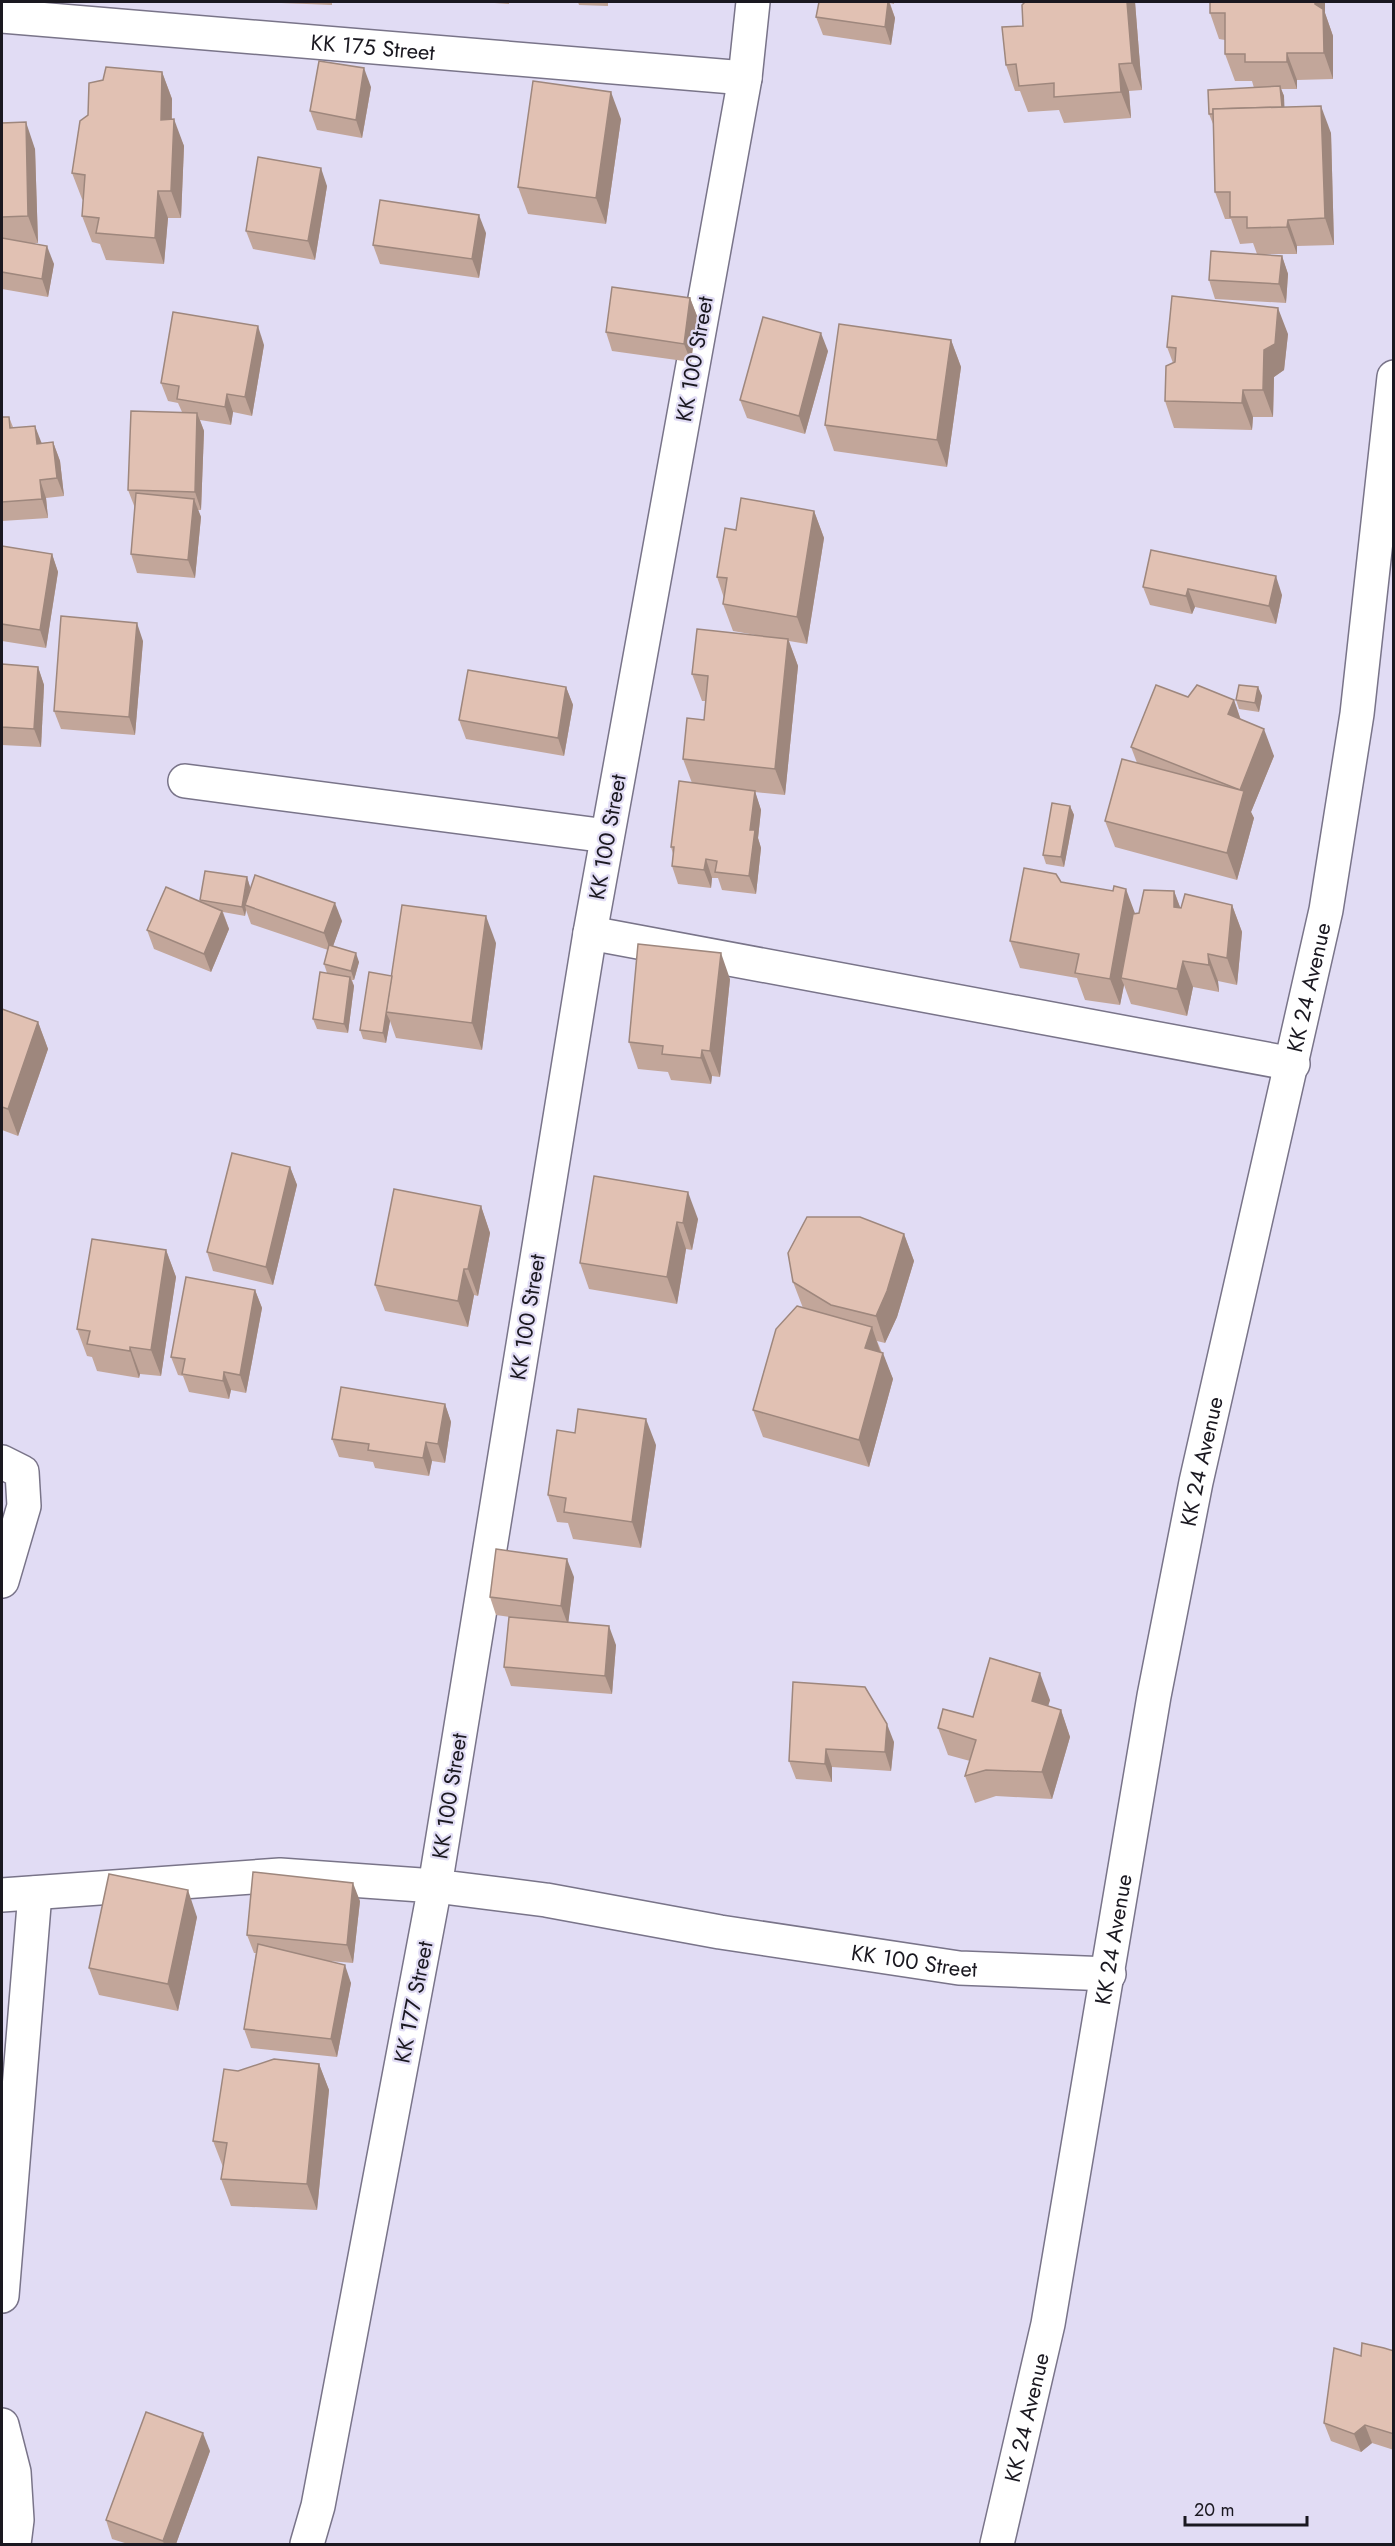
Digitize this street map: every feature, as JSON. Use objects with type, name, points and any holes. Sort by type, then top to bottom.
[{"type":"street","name":"KK 100 Street","points":[[753,2],[745,78],[590,933],[435,1886],[546,1900],[720,1932],[959,1968],[1109,1974]]},
{"type":"street","name":"KK 175 Street","points":[[2,16],[745,78]]},
{"type":"street","name":"KK 24 Avenue","points":[[997,2544],[1048,2324],[1109,1974],[1154,1696],[1196,1482],[1293,1064],[1326,910],[1357,714],[1394,377]]},
{"type":"street","points":[[185,781],[607,836]]},
{"type":"street","points":[[590,933],[1293,1064]]},
{"type":"street","points":[[2,1462],[22,1472],[24,1506],[2,1581]]},
{"type":"street","points":[[2,1895],[279,1875],[435,1886]]},
{"type":"street","name":"KK 177 Street","points":[[307,2544],[318,2506],[435,1886]]},
{"type":"street","points":[[2,2296],[35,1893]]},
{"type":"street","points":[[2,2425],[14,2472],[17,2520],[14,2544]]},
{"type":"building","points":[[819,2],[888,2],[885,27],[816,17]]},
{"type":"building","points":[[1025,2],[1127,2],[1132,63],[1119,64],[1121,92],[1054,97],[1054,83],[1019,86],[1016,64],[1006,65],[1002,27],[1023,26],[1022,5]]},
{"type":"building","points":[[1210,2],[1315,2],[1323,9],[1324,53],[1287,53],[1287,62],[1245,62],[1245,54],[1225,54],[1225,13],[1210,13]]},
{"type":"building","points":[[319,61],[364,68],[356,120],[310,111]]},
{"type":"building","points":[[106,67],[162,72],[161,120],[174,119],[171,191],[158,191],[155,238],[96,233],[99,218],[82,216],[85,175],[72,173],[80,121],[88,115],[89,83],[103,80]]},
{"type":"building","points":[[533,81],[611,92],[596,198],[518,187]]},
{"type":"building","points":[[1280,86],[1282,107],[1213,109],[1213,114],[1209,114],[1208,90]]},
{"type":"building","points":[[1321,106],[1325,218],[1288,220],[1287,227],[1247,228],[1247,217],[1230,217],[1230,192],[1215,192],[1213,109]]},
{"type":"building","points":[[26,122],[28,216],[2,217],[2,123]]},
{"type":"building","points":[[258,157],[321,168],[308,241],[246,231]]},
{"type":"building","points":[[380,200],[479,215],[472,259],[373,245]]},
{"type":"building","points":[[2,238],[47,246],[42,279],[2,272]]},
{"type":"building","points":[[1211,251],[1282,256],[1279,284],[1209,280]]},
{"type":"building","points":[[612,287],[690,298],[684,344],[606,332]]},
{"type":"building","points":[[1172,296],[1278,308],[1275,344],[1264,350],[1263,390],[1243,390],[1242,403],[1165,401],[1166,366],[1175,362],[1176,348],[1167,347]]},
{"type":"building","points":[[173,312],[258,326],[245,397],[227,394],[225,407],[177,399],[179,386],[161,383]]},
{"type":"building","points":[[763,317],[821,333],[799,416],[740,400]]},
{"type":"building","points":[[839,324],[951,340],[937,440],[825,425]]},
{"type":"building","points":[[131,411],[197,413],[195,492],[128,490]]},
{"type":"building","points":[[2,417],[9,417],[10,428],[35,426],[37,444],[53,442],[57,478],[40,480],[42,499],[2,502]]},
{"type":"building","points":[[136,493],[194,499],[188,560],[131,554]]},
{"type":"building","points":[[741,498],[814,511],[797,617],[723,604],[727,578],[717,577],[725,528],[736,530]]},
{"type":"building","points":[[2,546],[52,554],[40,630],[2,624]]},
{"type":"building","points":[[1151,550],[1276,576],[1269,606],[1188,589],[1186,596],[1143,587]]},
{"type":"building","points":[[61,616],[137,623],[129,717],[54,711]]},
{"type":"building","points":[[697,629],[788,639],[775,769],[683,759],[687,718],[704,720],[708,676],[692,674]]},
{"type":"building","points":[[2,664],[38,667],[34,729],[2,727]]},
{"type":"building","points":[[468,670],[566,687],[558,738],[459,720]]},
{"type":"building","points":[[1156,685],[1188,697],[1197,685],[1234,700],[1228,714],[1264,729],[1240,790],[1131,747]]},
{"type":"building","points":[[1239,685],[1258,687],[1255,703],[1236,700]]},
{"type":"building","points":[[1122,759],[1244,791],[1227,853],[1105,821]]},
{"type":"building","points":[[679,781],[755,791],[750,830],[755,830],[749,876],[715,872],[717,861],[706,859],[704,870],[672,866],[674,847],[671,847]]},
{"type":"building","points":[[1052,803],[1070,806],[1061,857],[1043,855]]},
{"type":"building","points":[[1024,868],[1056,874],[1061,882],[1113,891],[1114,886],[1126,889],[1110,979],[1075,973],[1079,954],[1010,941]]},
{"type":"building","points":[[205,871],[247,877],[242,907],[200,900]]},
{"type":"building","points":[[255,875],[335,903],[324,933],[245,905]]},
{"type":"building","points":[[166,887],[222,911],[204,954],[147,930]]},
{"type":"building","points":[[1144,890],[1174,891],[1174,907],[1181,908],[1185,894],[1232,905],[1227,958],[1208,954],[1209,965],[1183,961],[1177,989],[1121,978],[1133,914],[1139,913]]},
{"type":"building","points":[[402,905],[486,916],[472,1023],[386,1012]]},
{"type":"building","points":[[638,944],[721,953],[710,1051],[702,1050],[701,1058],[662,1054],[663,1046],[629,1042]]},
{"type":"building","points":[[329,945],[356,953],[351,971],[324,964]]},
{"type":"building","points":[[320,972],[350,977],[344,1024],[313,1019]]},
{"type":"building","points":[[369,972],[392,976],[383,1033],[360,1030]]},
{"type":"building","points":[[2,1009],[38,1022],[8,1109],[2,1107]]},
{"type":"building","points":[[232,1153],[290,1167],[266,1267],[207,1252]]},
{"type":"building","points":[[594,1176],[688,1192],[683,1223],[677,1222],[667,1277],[580,1263]]},
{"type":"building","points":[[394,1189],[481,1206],[468,1269],[464,1269],[458,1301],[375,1285]]},
{"type":"building","points":[[807,1217],[860,1217],[904,1234],[887,1291],[876,1316],[831,1305],[793,1282],[788,1253]]},
{"type":"building","points":[[92,1239],[166,1250],[151,1350],[130,1347],[130,1351],[87,1344],[90,1331],[77,1329]]},
{"type":"building","points":[[186,1277],[255,1290],[240,1375],[224,1372],[223,1381],[182,1374],[185,1359],[171,1357]]},
{"type":"building","points":[[797,1306],[872,1327],[865,1348],[883,1353],[859,1440],[753,1410],[776,1329]]},
{"type":"building","points":[[341,1387],[445,1404],[438,1444],[426,1442],[423,1458],[368,1450],[369,1444],[332,1439]]},
{"type":"building","points":[[578,1409],[646,1419],[632,1522],[564,1512],[566,1498],[548,1495],[557,1430],[575,1433]]},
{"type":"building","points":[[496,1549],[567,1559],[561,1606],[490,1597]]},
{"type":"building","points":[[509,1617],[609,1626],[605,1676],[504,1667]]},
{"type":"building","points":[[990,1658],[1040,1673],[1032,1701],[1061,1710],[1042,1772],[986,1770],[965,1776],[976,1740],[938,1728],[943,1709],[973,1717]]},
{"type":"building","points":[[793,1682],[865,1687],[887,1724],[885,1752],[826,1749],[825,1764],[789,1761]]},
{"type":"building","points":[[253,1872],[353,1883],[347,1945],[247,1935]]},
{"type":"building","points":[[109,1874],[188,1890],[168,1984],[89,1968]]},
{"type":"building","points":[[258,1944],[345,1965],[331,2039],[244,2029]]},
{"type":"building","points":[[274,2059],[319,2064],[307,2184],[221,2179],[227,2143],[213,2141],[224,2069],[238,2071]]},
{"type":"building","points":[[1362,2343],[1394,2351],[1394,2434],[1365,2425],[1354,2434],[1324,2423],[1334,2348],[1361,2356]]},
{"type":"building","points":[[146,2412],[203,2433],[163,2541],[106,2520]]}]
